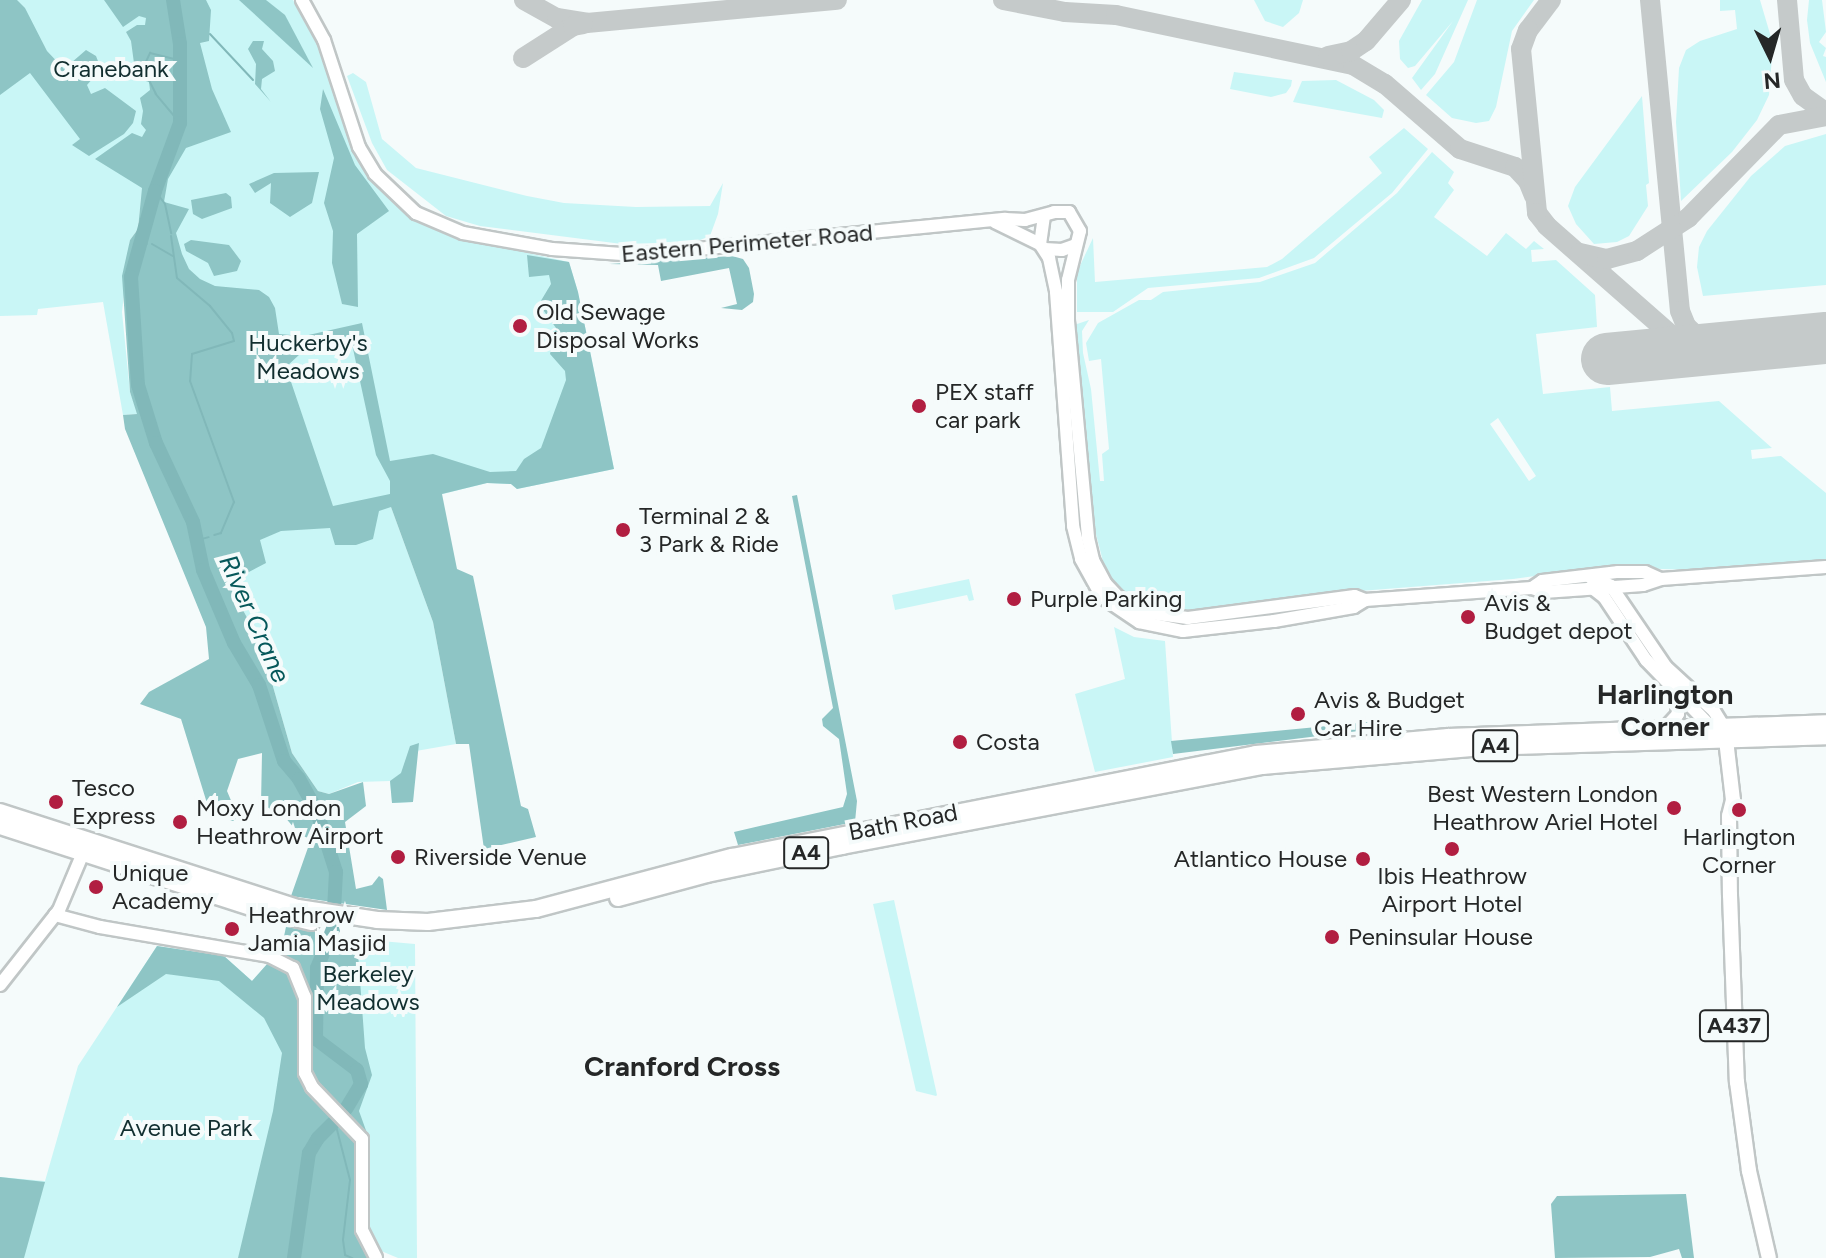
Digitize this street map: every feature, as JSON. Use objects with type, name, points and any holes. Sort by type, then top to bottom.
[{"type":"highway","name":"Bath Road","points":[[4,821],[83,853],[267,912],[421,932],[513,924],[707,874],[1273,765],[1826,723]]},
{"type":"highway","name":"Bath Road","points":[[340,921],[428,922],[521,912],[732,857],[1256,754],[1448,737],[1665,728],[1751,738],[1826,736]]},
{"type":"highway","name":"Bath Road","points":[[4,821],[312,916]]},
{"type":"main road","name":"A437","points":[[1720,733],[1729,765],[1733,800],[1729,816],[1737,1082],[1762,1233],[1769,1258]]},
{"type":"main road","name":"A437","points":[[1720,733],[1723,803],[1729,816]]},
{"type":"main road","points":[[1729,765],[1751,738]]},
{"type":"street","name":"Eastern Perimeter Road","points":[[302,0],[324,40],[367,163],[401,202],[446,228],[541,248],[636,255],[1044,216]]},
{"type":"street","points":[[1365,600],[1354,607],[1183,631],[1139,622],[1102,597],[1081,559],[1073,526],[1057,296],[1043,246],[1044,216],[1060,211],[1073,216],[1080,231],[1068,280],[1071,362],[1088,538],[1093,560],[1106,584],[1134,608],[1163,617],[1204,617],[1355,596],[1365,600],[1532,588],[1542,581],[1643,585],[1661,579],[1826,567]]},
{"type":"street","points":[[995,222],[1059,251],[1076,245]]},
{"type":"street","points":[[1590,582],[1618,572],[1645,572],[1661,579]]},
{"type":"street","points":[[1612,610],[1611,586],[1618,572]]},
{"type":"street","points":[[1590,582],[1604,597],[1646,660],[1720,733]]},
{"type":"street","points":[[1626,612],[1632,596],[1643,585]]},
{"type":"street","points":[[1611,586],[1666,667],[1714,711],[1720,733]]},
{"type":"street","points":[[1665,728],[1678,714],[1676,692]]},
{"type":"street","points":[[0,985],[55,915],[83,853]]},
{"type":"street","points":[[55,915],[269,956],[293,968],[302,982],[305,997],[305,1073],[312,1087],[362,1139],[362,1230],[376,1258]]},
{"type":"green space","name":"Huckerby's Meadows","points":[[0,0],[293,0],[318,40],[355,152],[374,182],[395,205],[417,220],[460,238],[569,262],[578,292],[614,469],[517,489],[511,484],[487,483],[391,507],[433,622],[456,744],[416,751],[413,802],[392,803],[390,781],[358,782],[329,794],[318,791],[292,753],[260,641],[228,583],[136,257],[142,189],[138,229],[130,240],[122,312],[130,392],[138,414],[123,415],[103,302],[38,309],[37,315],[0,316]]},
{"type":"green space","points":[[1254,0],[1303,0],[1299,13],[1283,27],[1265,21]]},
{"type":"green space","points":[[1422,0],[1468,0],[1435,74],[1421,90],[1412,78],[1453,21],[1415,66],[1408,68],[1400,59],[1399,41]]},
{"type":"green space","points":[[1477,0],[1534,0],[1512,31],[1496,107],[1489,121],[1476,123],[1452,118],[1426,95],[1454,62]]},
{"type":"green space","points":[[1720,0],[1760,0],[1773,44],[1769,95],[1757,120],[1732,152],[1681,201],[1676,122],[1679,68],[1686,50],[1700,41],[1737,29],[1735,10],[1720,11]]},
{"type":"green space","points":[[1809,0],[1822,0],[1826,32],[1819,42],[1826,48],[1823,56],[1826,57],[1826,82],[1810,43],[1807,20]]},
{"type":"green space","points":[[1234,72],[1292,80],[1291,86],[1286,93],[1271,97],[1230,89]]},
{"type":"green space","points":[[353,73],[366,82],[382,139],[416,168],[564,203],[636,207],[710,206],[723,183],[718,214],[710,236],[695,242],[622,244],[480,226],[446,216],[387,170],[372,143],[347,76]]},
{"type":"green space","points":[[1336,80],[1374,100],[1384,110],[1382,118],[1293,102],[1302,81]]},
{"type":"green space","points":[[1642,96],[1648,206],[1629,236],[1617,242],[1594,244],[1576,224],[1568,206],[1575,187]]},
{"type":"green space","points":[[1404,128],[1428,149],[1392,193],[1314,258],[1259,278],[1148,288],[1113,312],[1077,312],[1077,272],[1093,238],[1095,282],[1267,267],[1282,259],[1382,173],[1369,157]]},
{"type":"green space","points":[[1826,134],[1826,285],[1703,296],[1697,267],[1699,247],[1707,231],[1751,176],[1785,146]]},
{"type":"green space","points":[[1432,152],[1454,172],[1448,183],[1454,190],[1434,217],[1487,256],[1506,233],[1526,249],[1534,241],[1544,249],[1531,250],[1532,262],[1556,260],[1595,295],[1597,327],[1536,334],[1543,394],[1610,387],[1612,411],[1719,401],[1772,448],[1751,450],[1752,459],[1781,456],[1826,493],[1826,560],[1695,570],[1600,567],[1513,579],[1360,591],[1174,613],[1143,606],[1119,590],[1106,573],[1091,515],[1074,325],[1089,320],[1082,331],[1083,353],[1091,389],[1100,481],[1104,481],[1102,454],[1109,449],[1101,359],[1089,361],[1086,343],[1098,323],[1139,300],[1151,300],[1163,292],[1260,282],[1315,263],[1397,193]],"holes":[[[1498,418],[1536,476],[1529,481],[1490,424]]]},
{"type":"green space","points":[[969,579],[974,600],[969,601],[967,595],[895,610],[892,595]]},
{"type":"green space","points":[[1114,627],[1134,637],[1165,641],[1173,757],[1095,772],[1075,694],[1125,679]]},
{"type":"green space","points":[[894,900],[936,1096],[916,1091],[873,904]]},
{"type":"green space","name":"Avenue Park","points":[[286,927],[304,931],[289,1258],[0,1258],[0,1177],[45,1181],[78,1066],[157,946],[224,956],[252,981],[268,963],[280,956]]},
{"type":"green space","name":"Berkeley Meadows","points":[[335,937],[415,944],[417,1258],[398,1258],[374,1248],[365,1228]]},
{"type":"shaded area","points":[[0,0],[17,0],[25,8],[47,51],[64,69],[86,50],[96,56],[101,69],[87,85],[91,94],[105,88],[136,111],[133,123],[124,134],[89,156],[72,145],[80,139],[30,73],[0,95]]},
{"type":"shaded area","points":[[104,0],[206,0],[211,10],[209,41],[200,43],[212,89],[231,132],[186,148],[168,179],[164,202],[189,209],[176,233],[182,254],[189,269],[200,279],[215,286],[259,290],[269,297],[275,308],[279,334],[304,336],[362,323],[390,461],[433,454],[490,472],[516,471],[524,459],[541,448],[566,380],[565,371],[550,354],[556,328],[539,304],[551,284],[549,275],[529,277],[527,255],[569,262],[578,292],[614,469],[517,489],[511,484],[487,483],[442,494],[457,569],[473,576],[521,806],[528,809],[536,837],[484,849],[469,744],[456,744],[433,622],[391,507],[379,511],[373,539],[356,545],[335,545],[330,528],[281,531],[260,540],[266,563],[228,583],[260,641],[292,753],[318,791],[329,794],[363,782],[366,806],[345,822],[356,889],[372,885],[379,876],[383,879],[387,910],[291,896],[311,839],[300,835],[284,816],[261,804],[262,753],[238,759],[227,791],[238,817],[233,821],[210,813],[181,719],[140,704],[149,692],[209,659],[206,627],[125,429],[123,415],[137,414],[130,392],[122,276],[130,240],[138,229],[142,188],[95,159],[132,133],[142,137],[146,130],[141,124],[143,111],[140,98],[150,90],[149,82],[136,78],[131,41],[126,32],[137,25],[145,25],[146,18],[139,16],[123,27]],"holes":[[[350,335],[376,455],[390,481],[390,494],[333,506],[286,367],[300,354]]]},
{"type":"shaded area","points":[[239,0],[266,0],[285,15],[313,68]]},
{"type":"shaded area","points":[[253,41],[264,41],[262,49],[273,61],[275,71],[262,79],[261,89],[271,102],[255,84],[256,64],[248,49]]},
{"type":"shaded area","points":[[323,89],[355,165],[389,211],[357,234],[358,307],[342,304],[332,263],[333,231],[324,203],[334,158],[320,109]]},
{"type":"shaded area","points":[[319,172],[312,203],[290,217],[270,203],[271,183],[255,193],[249,184],[274,173]]},
{"type":"shaded area","points":[[226,193],[231,197],[232,208],[202,219],[193,214],[191,200]]},
{"type":"shaded area","points":[[191,240],[229,245],[241,261],[237,271],[214,276],[208,263],[186,251],[184,244]]},
{"type":"shaded area","points":[[732,256],[743,259],[749,268],[754,294],[753,302],[742,310],[721,308],[737,304],[729,268],[661,281],[658,265],[609,264]]},
{"type":"shaded area","points":[[797,495],[857,801],[855,822],[738,845],[734,832],[843,807],[847,794],[839,739],[823,726],[822,719],[833,708],[792,496]]},
{"type":"shaded area","points":[[1390,720],[1391,727],[1173,754],[1171,741]]},
{"type":"shaded area","points":[[419,743],[413,802],[392,803],[390,781],[401,773],[410,746]]},
{"type":"shaded area","points":[[286,927],[357,939],[365,1048],[372,1075],[359,1111],[368,1136],[356,1147],[358,1228],[371,1258],[238,1258],[273,1111],[282,1053],[264,1018],[219,981],[166,974],[117,1007],[157,946],[224,956],[252,981],[268,963],[280,956]]},
{"type":"shaded area","points":[[0,1177],[45,1182],[24,1258],[0,1258]]},
{"type":"shaded area","points":[[1686,1194],[1694,1258],[1682,1258],[1679,1249],[1650,1257],[1555,1258],[1551,1204],[1557,1196]]},
{"type":"waterway","name":"River Crane","points":[[173,0],[180,44],[180,123],[155,191],[131,277],[138,385],[156,443],[193,522],[203,570],[234,643],[259,685],[284,761],[299,779],[317,812],[336,872],[333,929],[317,968],[316,1039],[357,1070],[361,1084],[346,1109]]},
{"type":"waterway","points":[[210,34],[253,80]]},
{"type":"waterway","name":"River Crane","points":[[180,57],[174,59],[150,53],[143,68],[156,94],[180,123]]},
{"type":"waterway","points":[[155,191],[165,204],[171,233]]},
{"type":"waterway","points":[[171,236],[177,278],[210,306],[232,333],[234,341],[192,354],[190,381],[234,502],[221,533],[214,535]]},
{"type":"waterway","name":"River Crane","points":[[141,242],[147,244]]},
{"type":"waterway","points":[[152,244],[173,256]]},
{"type":"waterway","points":[[198,540],[209,537]]},
{"type":"waterway","name":"River Crane","points":[[294,1258],[309,1153],[318,1138],[341,1115]]},
{"type":"waterway","points":[[335,1122],[350,1180],[343,1240],[345,1255],[352,1258]]},
{"type":"taxiway","points":[[524,0],[557,18],[587,23],[837,0]]},
{"type":"taxiway","points":[[1003,0],[1065,12],[1116,15],[1353,65],[1385,84],[1460,149],[1515,167],[1528,181],[1534,196]]},
{"type":"taxiway","points":[[1328,56],[1351,51],[1366,41],[1401,0]]},
{"type":"taxiway","points":[[1551,0],[1528,30],[1521,49],[1537,213],[1547,226],[1678,341],[1706,350]]},
{"type":"taxiway","points":[[1650,0],[1680,311],[1686,326],[1699,338],[1726,348]]},
{"type":"taxiway","points":[[1787,0],[1794,80],[1803,96],[1826,113]]},
{"type":"taxiway","points":[[523,58],[573,26],[583,24]]},
{"type":"taxiway","points":[[1580,253],[1607,259],[1637,251],[1688,218],[1779,125],[1826,116]]},
{"type":"runway","points":[[1607,359],[1826,338]]},
{"type":"place","name":"Old Sewage Disposal Works","points":[[520,326]]},
{"type":"place","name":"PEX staff car park","points":[[919,406]]},
{"type":"place","name":"Terminal 2 & 3 Park & Ride","points":[[623,530]]},
{"type":"place","name":"Purple Parking","points":[[1014,599]]},
{"type":"place","name":"Avis & Budget depot","points":[[1468,617]]},
{"type":"place","name":"Avis & Budget Car Hire","points":[[1298,714]]},
{"type":"place","name":"Costa","points":[[960,742]]},
{"type":"place","name":"Tesco Express","points":[[56,802]]},
{"type":"place","name":"Best Western London Heathrow Ariel Hotel","points":[[1674,808]]},
{"type":"place","name":"Harlington Corner","points":[[1739,810]]},
{"type":"place","name":"Moxy London Heathrow Airport","points":[[180,822]]},
{"type":"place","name":"Ibis Heathrow Airport Hotel","points":[[1452,849]]},
{"type":"place","name":"Riverside Venue","points":[[398,857]]},
{"type":"place","name":"Atlantico House","points":[[1363,859]]},
{"type":"place","name":"Unique Academy","points":[[96,887]]},
{"type":"place","name":"Heathrow Jamia Masjid","points":[[232,929]]},
{"type":"place","name":"Peninsular House","points":[[1332,937]]},
{"type":"district","name":"Harlington Corner","points":[[1665,710]]},
{"type":"district","name":"Cranford Cross","points":[[682,1066]]},
{"type":"park label","name":"Cranebank","points":[[111,69]]}]
